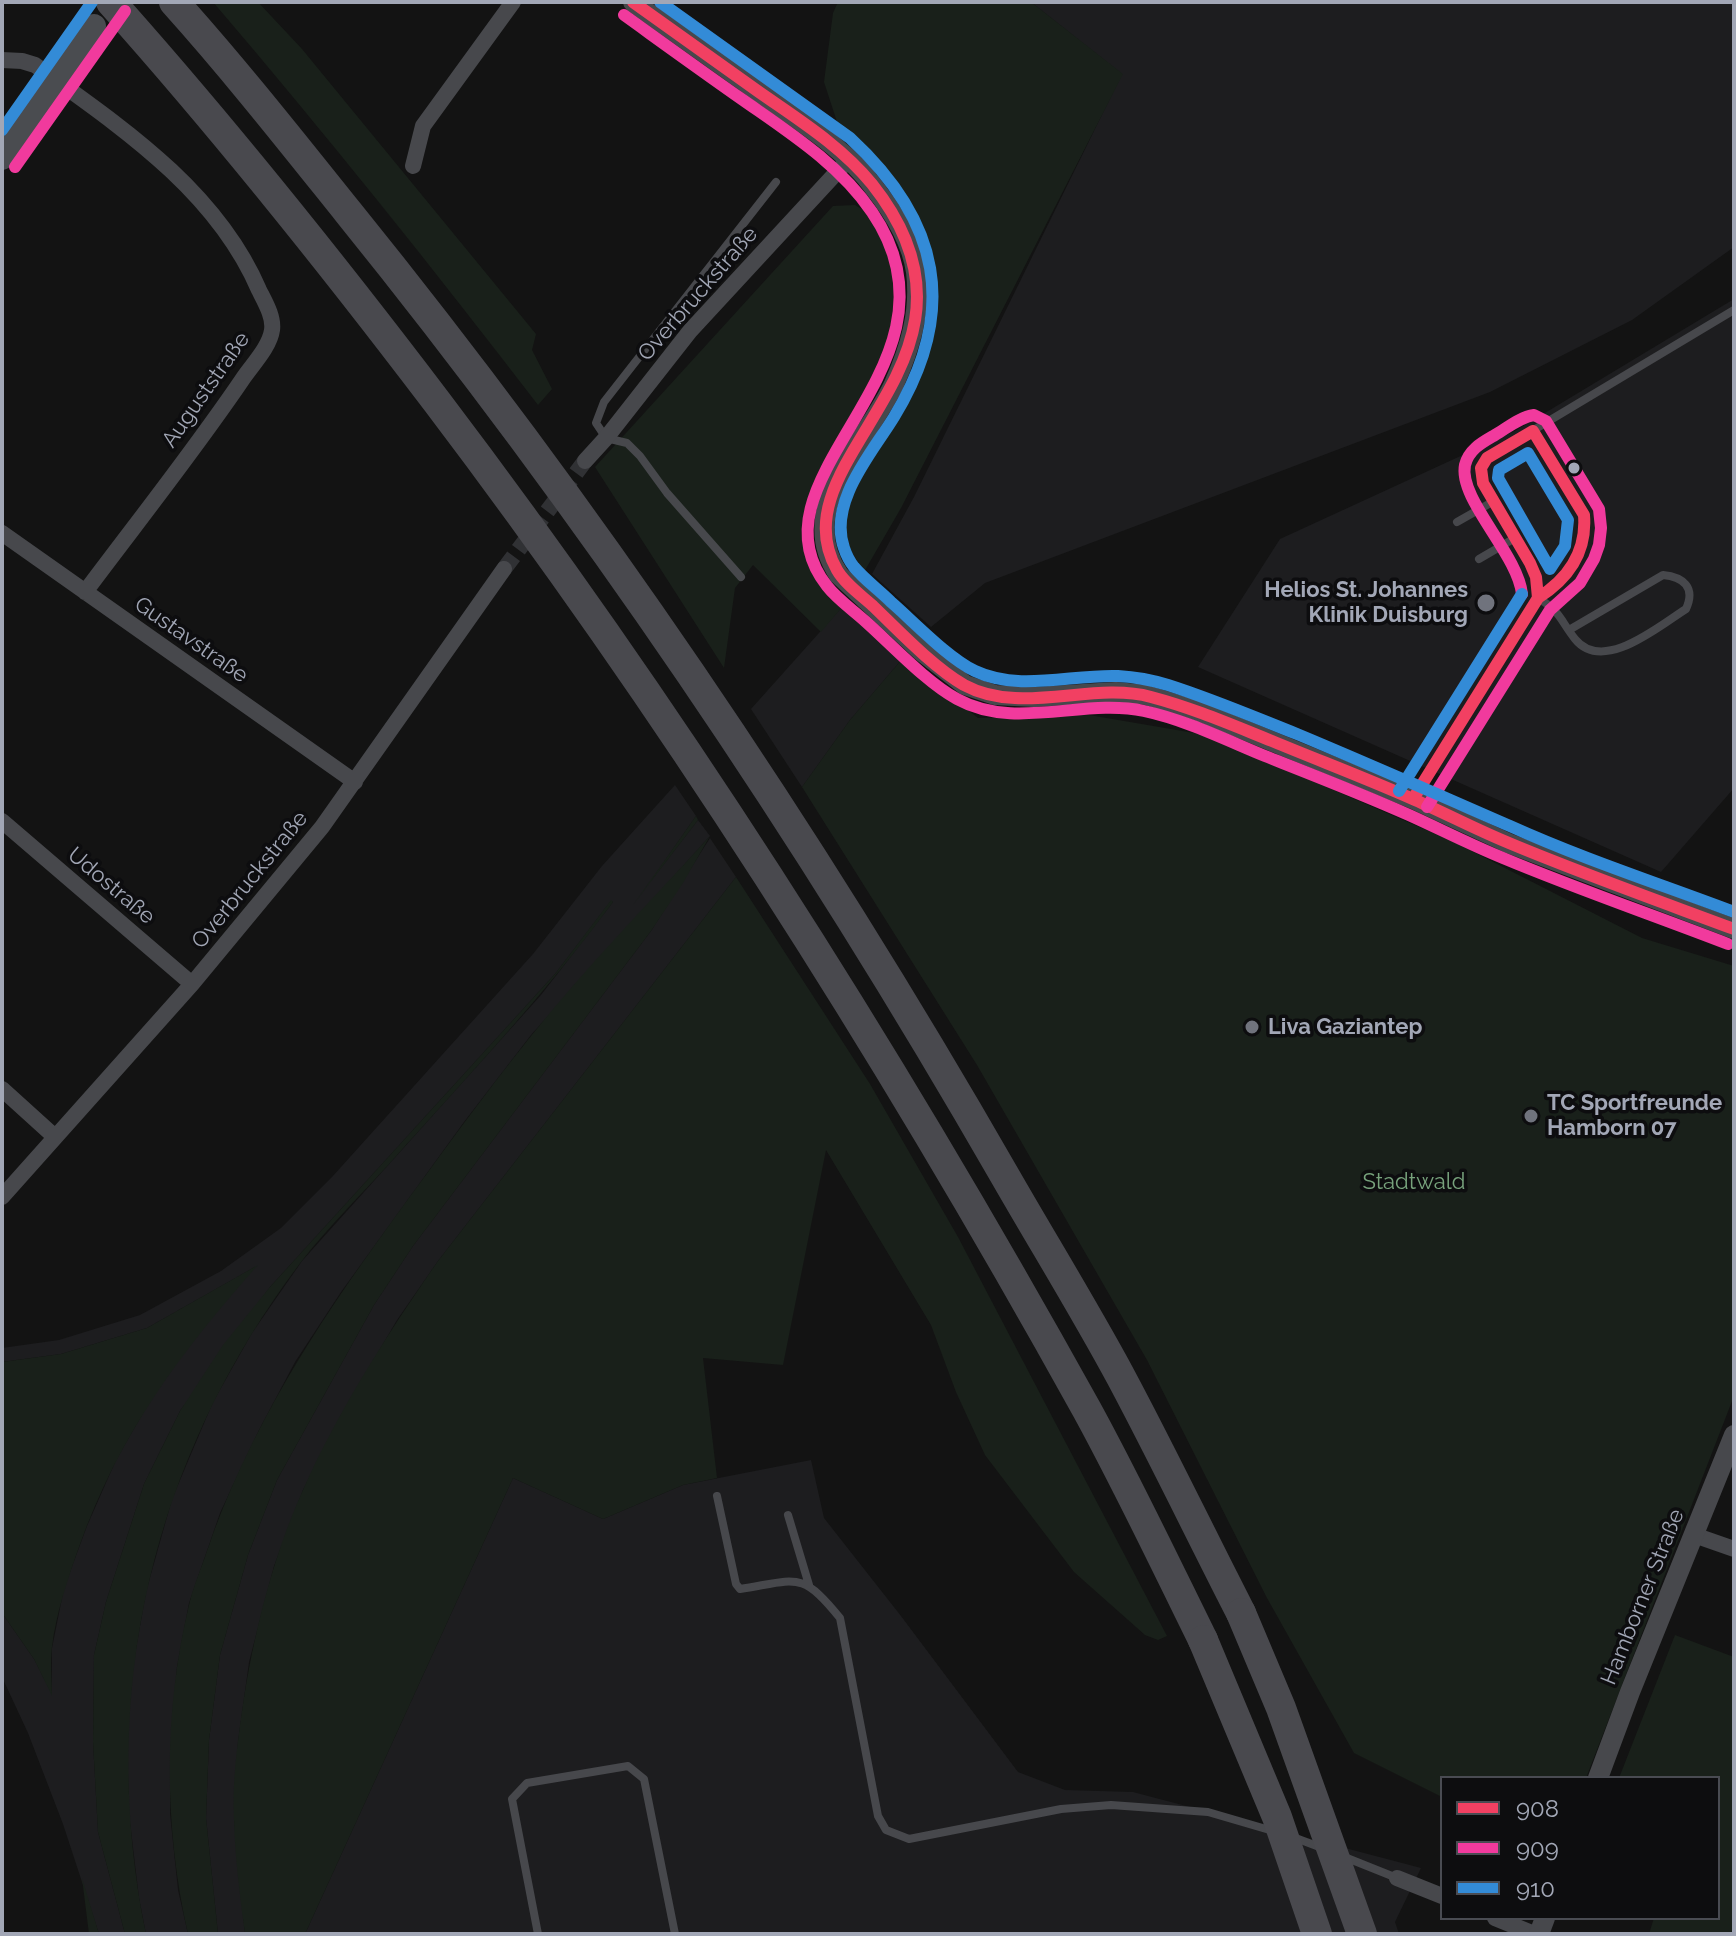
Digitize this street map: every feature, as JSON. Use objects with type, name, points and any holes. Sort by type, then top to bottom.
[{"type":"highway","points":[[174,2],[225,59],[423,305],[555,480],[713,704],[854,921],[950,1080],[1121,1377],[1241,1613],[1281,1708],[1362,1934]]},
{"type":"highway","points":[[103,14],[284,206],[378,324],[522,514],[680,739],[821,956],[910,1103],[1089,1413],[1203,1640],[1277,1817],[1317,1934]]},
{"type":"main road","points":[[2,158],[103,14]]},
{"type":"street","points":[[413,166],[423,126],[513,2]]},
{"type":"street","points":[[633,2],[819,134],[849,159],[892,212],[908,246],[916,271],[917,314],[908,350],[893,386],[831,492],[822,522],[830,563],[852,589],[920,650],[965,685],[995,695],[1034,697],[1116,692],[1146,695],[1198,711],[1413,799],[1508,843],[1734,929]]},
{"type":"street","points":[[2,60],[35,65],[55,80]]},
{"type":"street","name":"Auguststraße","points":[[55,80],[159,158],[218,219],[251,271],[270,314],[273,330],[268,343],[222,409],[85,592]]},
{"type":"street","name":"Overbruckstraße","points":[[585,461],[690,331],[849,159]]},
{"type":"street","name":"Gustavstraße","points":[[2,533],[355,782]]},
{"type":"street","name":"Overbruckstraße","points":[[2,1197],[192,984],[322,827],[504,569]]},
{"type":"street","name":"Udostraße","points":[[2,821],[192,984]]},
{"type":"street","points":[[2,1089],[55,1137]]},
{"type":"street","name":"Hamborner Straße","points":[[1599,1776],[1734,1435]]},
{"type":"street","points":[[1694,1535],[1734,1549]]},
{"type":"street","points":[[1397,1878],[1440,1895]]},
{"type":"street","points":[[1500,1920],[1536,1934]]},
{"type":"lane","points":[[741,577],[667,493],[640,456],[627,443],[606,438],[596,423],[604,402],[776,182]]},
{"type":"lane","points":[[1538,598],[1536,577],[1483,483],[1481,468],[1487,458],[1734,310]]},
{"type":"lane","points":[[1413,799],[1538,598],[1558,587],[1581,549],[1587,531],[1584,515],[1533,431]]},
{"type":"lane","points":[[1457,522],[1494,501]]},
{"type":"lane","points":[[1479,559],[1515,538]]},
{"type":"lane","points":[[1538,598],[1556,609],[1569,630],[1584,647],[1611,652],[1686,609],[1690,600],[1687,586],[1678,576],[1663,575],[1569,630]]},
{"type":"lane","points":[[717,1496],[736,1584],[740,1589],[799,1581],[822,1596],[840,1618],[878,1816],[886,1830],[909,1839],[1061,1809],[1111,1805],[1208,1812],[1302,1840],[1397,1878]]},
{"type":"lane","points":[[788,1515],[809,1585]]},
{"type":"lane","points":[[538,1934],[512,1799],[527,1783],[628,1766],[644,1779],[675,1934]]},
{"type":"shaded area","points":[[1031,2],[1734,2],[1734,247],[1632,320],[1490,392],[985,583],[931,627],[872,574],[914,497],[1122,74]]},
{"type":"shaded area","name":"Helios St. Johannes Klinik Duisburg","points":[[1734,299],[1734,788],[1661,872],[1198,667],[1280,539],[1515,431]]},
{"type":"shaded area","points":[[844,605],[903,658],[850,720],[802,787],[751,709]]},
{"type":"shaded area","points":[[675,785],[696,816],[650,882],[698,820],[710,836],[531,1035],[464,1122],[341,1292],[295,1362],[220,1513],[189,1603],[177,1667],[171,1741],[170,1814],[178,1890],[188,1934],[146,1934],[129,1814],[127,1738],[133,1666],[146,1592],[172,1499],[213,1402],[252,1333],[302,1261],[541,995],[613,902],[555,974],[270,1287],[180,1411],[144,1484],[106,1602],[94,1655],[93,1742],[98,1832],[125,1934],[99,1934],[63,1824],[28,1733],[2,1677],[2,1613],[34,1659],[52,1694],[52,1648],[64,1588],[116,1460],[155,1392],[201,1329],[255,1267],[147,1328],[61,1354],[2,1362],[2,1348],[59,1340],[140,1315],[221,1271],[281,1228],[332,1177],[533,954],[602,866]]},
{"type":"shaded area","points":[[710,838],[736,877],[438,1261],[397,1320],[340,1418],[303,1490],[274,1566],[249,1662],[238,1742],[234,1817],[245,1934],[218,1934],[206,1818],[209,1740],[220,1655],[248,1555],[277,1480],[374,1305],[413,1246],[651,931]]},
{"type":"shaded area","points":[[811,1460],[824,1518],[1018,1772],[1065,1790],[1133,1792],[1421,1868],[1395,1922],[1399,1934],[305,1934],[513,1478],[603,1519],[683,1485]]},
{"type":"green space","points":[[213,2],[258,2],[302,49],[536,334],[532,350],[552,389],[538,405],[378,201]]},
{"type":"green space","points":[[838,2],[1031,2],[1123,74],[901,508],[864,572],[842,536],[844,497],[920,355],[933,282],[900,191],[840,131],[824,82],[833,13]]},
{"type":"green space","points":[[855,205],[878,219],[901,261],[903,310],[878,377],[811,494],[803,519],[814,562],[828,589],[844,605],[821,632],[753,565],[735,588],[724,668],[595,467],[833,206]]},
{"type":"green space","name":"Stadtwald","points":[[903,658],[978,718],[1089,715],[1206,735],[1454,842],[1642,938],[1734,966],[1734,1396],[1587,1776],[1440,1776],[1440,1796],[1354,1753],[1267,1598],[1147,1360],[977,1065],[802,787],[850,720]]},
{"type":"green space","points":[[696,816],[698,820],[633,905]]},
{"type":"green space","points":[[710,836],[651,931],[413,1246],[374,1305],[277,1480],[248,1555],[220,1655],[209,1740],[206,1818],[218,1934],[188,1934],[174,1853],[171,1812],[174,1687],[189,1605],[242,1464],[310,1341],[459,1129],[552,1010]]},
{"type":"green space","points":[[736,877],[870,1084],[958,1237],[1167,1636],[1158,1640],[1145,1635],[1074,1572],[985,1455],[956,1392],[931,1325],[826,1150],[783,1365],[703,1358],[717,1478],[683,1485],[603,1519],[513,1478],[305,1934],[245,1934],[234,1820],[238,1738],[265,1598],[303,1490],[365,1372],[438,1261]]},
{"type":"green space","points":[[611,900],[613,902],[533,1003],[301,1262],[250,1338],[207,1416],[174,1497],[149,1581],[134,1667],[129,1755],[132,1844],[146,1934],[125,1934],[98,1832],[93,1742],[94,1655],[106,1602],[144,1484],[180,1411],[223,1345],[270,1287],[555,974]]},
{"type":"green space","points":[[258,1265],[177,1363],[113,1467],[79,1547],[59,1609],[51,1653],[52,1696],[34,1659],[2,1613],[2,1362],[61,1354],[147,1328]]},
{"type":"green space","points":[[1675,1635],[1734,1657],[1734,1934],[1649,1934],[1653,1920],[1720,1920],[1720,1776],[1620,1776]]},
{"type":"green space","points":[[82,1878],[99,1934],[89,1934]]},
{"type":"tunnel","points":[[504,569],[585,461]]},
{"type":"transit line","name":"910","points":[[2,130],[92,2]]},
{"type":"transit line","name":"908","points":[[633,2],[804,123],[847,158],[872,184],[908,247],[917,303],[906,354],[835,487],[826,528],[840,575],[928,659],[964,685],[986,694],[1033,698],[1128,693],[1182,706],[1380,785],[1497,838],[1734,929]]},
{"type":"transit line","name":"910","points":[[660,2],[850,138],[880,169],[904,202],[921,235],[930,268],[932,304],[927,340],[914,378],[847,496],[841,531],[845,550],[854,567],[943,649],[975,671],[1009,680],[1118,676],[1150,680],[1184,690],[1297,734],[1565,849],[1734,912]]},
{"type":"transit line","name":"909","points":[[15,167],[125,11]]},
{"type":"transit line","name":"909","points":[[624,15],[813,150],[845,179],[872,212],[897,268],[897,320],[881,369],[831,460],[812,503],[808,545],[831,591],[921,673],[957,699],[1002,713],[1121,708],[1175,720],[1409,815],[1479,848],[1728,944]]},
{"type":"transit line","name":"909","points":[[1427,807],[1550,610],[1580,583],[1599,545],[1599,509],[1546,421],[1534,415],[1519,420],[1481,443],[1465,465],[1470,494],[1510,562],[1522,594]]},
{"type":"transit line","name":"908","points":[[1533,431],[1487,458],[1481,468],[1483,483],[1530,563],[1536,577],[1538,598]]},
{"type":"transit line","name":"908","points":[[1413,799],[1538,598],[1567,573],[1579,553],[1584,515],[1533,431]]},
{"type":"transit line","name":"910","points":[[1528,453],[1568,520],[1565,546],[1550,569],[1498,478],[1499,470],[1528,453]]},
{"type":"transit line","name":"910","points":[[1399,791],[1522,594]]},
{"type":"place","name":"Helios St. Johannes Klinik Duisburg","points":[[1486,603]]},
{"type":"place","name":"Liva Gaziantep","points":[[1252,1027]]},
{"type":"place","name":"TC Sportfreunde Hamborn 07","points":[[1531,1116]]}]
